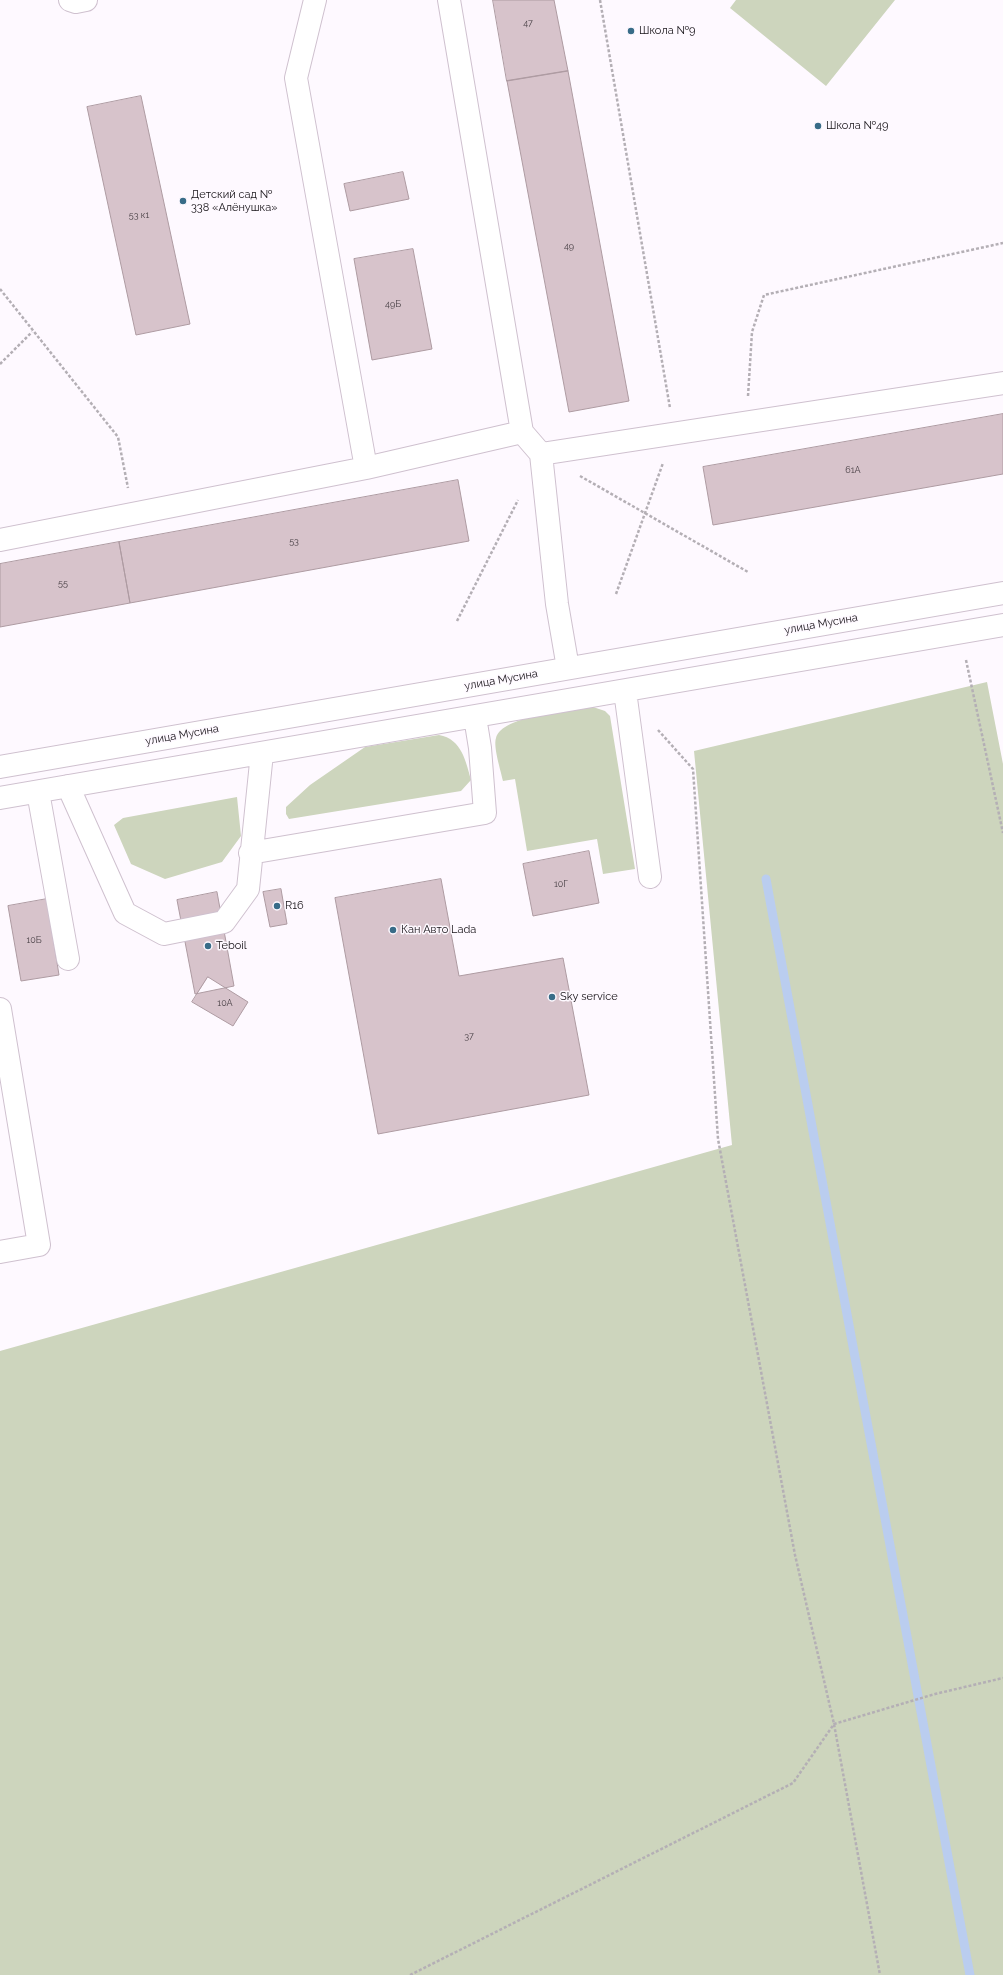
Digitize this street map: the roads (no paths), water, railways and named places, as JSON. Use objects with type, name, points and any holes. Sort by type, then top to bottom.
[{"type":"street","points":[[70,0],[76,2],[86,0]]},
{"type":"street","points":[[315,0],[296,78],[366,468]]},
{"type":"street","points":[[450,0],[522,432],[541,454],[557,604],[568,668]]},
{"type":"street","points":[[541,454],[1003,383]]},
{"type":"street","points":[[0,540],[366,468],[522,432]]},
{"type":"street","name":"улица Мусина","points":[[0,767],[1003,593]]},
{"type":"street","points":[[0,798],[1003,625]]},
{"type":"street","points":[[625,691],[650,877]]},
{"type":"street","points":[[250,853],[485,813],[480,748],[475,717]]},
{"type":"street","points":[[68,786],[125,913],[164,934],[224,922],[248,889],[250,853],[262,753]]},
{"type":"street","points":[[38,792],[68,959]]},
{"type":"street","points":[[0,1009],[39,1245],[0,1252]]},
{"type":"waterway","points":[[766,879],[970,1975]]},
{"type":"place","name":"Школа №9","points":[[631,31]]},
{"type":"place","name":"Школа №49","points":[[818,126]]},
{"type":"place","name":"Детский сад № 338 «Алёнушка»","points":[[183,201]]},
{"type":"place","name":"R16","points":[[277,906]]},
{"type":"place","name":"Кан Авто Lada","points":[[393,930]]},
{"type":"place","name":"Teboil","points":[[208,946]]},
{"type":"place","name":"Sky service","points":[[552,997]]}]
